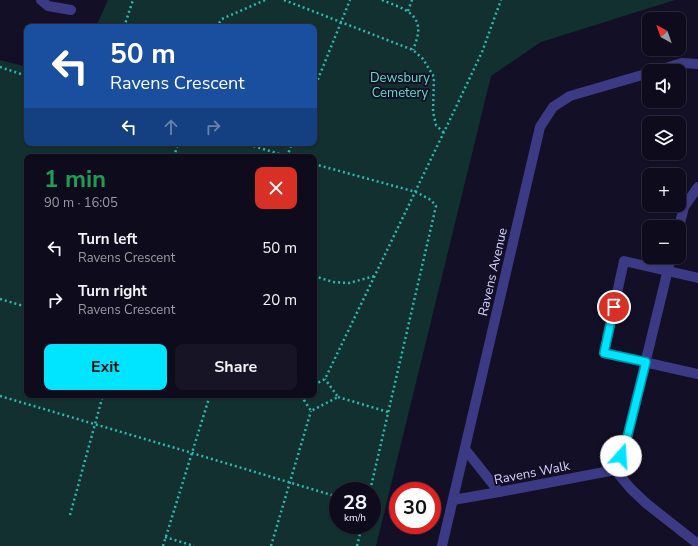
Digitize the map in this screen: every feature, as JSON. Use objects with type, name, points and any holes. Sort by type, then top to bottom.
[{"type":"street","points":[[41,0],[48,6],[71,10]]},
{"type":"street","points":[[679,64],[698,64]]},
{"type":"street","name":"Ravens Avenue","points":[[442,546],[540,127],[553,107],[570,96],[642,75]]},
{"type":"street","points":[[681,220],[684,207],[698,187]]},
{"type":"street","points":[[698,278],[624,261],[604,353],[698,374]]},
{"type":"street","points":[[670,264],[626,442],[615,470],[631,489],[642,499],[698,544]]},
{"type":"street","points":[[465,449],[499,492]]},
{"type":"street","name":"Ravens Walk","points":[[453,500],[615,470]]},
{"type":"path","points":[[125,24],[133,0]]},
{"type":"path","points":[[218,24],[222,18],[265,0]]},
{"type":"path","points":[[284,0],[413,50],[423,59],[434,77],[433,112],[436,125],[444,133]]},
{"type":"path","points":[[317,82],[350,0]]},
{"type":"path","points":[[382,0],[408,11],[417,20],[418,33],[413,50]]},
{"type":"path","points":[[408,11],[412,0]]},
{"type":"path","points":[[317,383],[325,379],[416,192],[482,52],[501,0]]},
{"type":"path","points":[[0,67],[24,75]]},
{"type":"path","points":[[253,146],[279,154]]},
{"type":"path","points":[[317,165],[416,192],[431,200],[436,206],[372,482]]},
{"type":"path","points":[[317,277],[333,282],[349,283],[375,276]]},
{"type":"path","points":[[0,299],[24,306]]},
{"type":"path","points":[[325,379],[338,397],[388,412]]},
{"type":"path","points":[[0,396],[192,452],[329,494]]},
{"type":"path","points":[[271,546],[311,411],[338,397]]},
{"type":"path","points":[[70,515],[102,398]]},
{"type":"path","points":[[163,546],[209,398]]},
{"type":"path","points":[[304,398],[304,400],[311,411]]},
{"type":"path","points":[[357,546],[360,534]]},
{"type":"path","points":[[166,538],[194,546]]},
{"type":"green space","name":"Dewsbury Cemetery","points":[[108,0],[675,0],[541,42],[491,76],[392,482],[389,482],[389,493],[381,526],[381,482],[329,482],[329,534],[379,534],[376,546],[0,546],[0,60],[24,66],[24,146],[317,146],[317,24],[97,24]]},
{"type":"route","points":[[614,307],[604,353],[646,362],[626,442],[621,456]]}]
